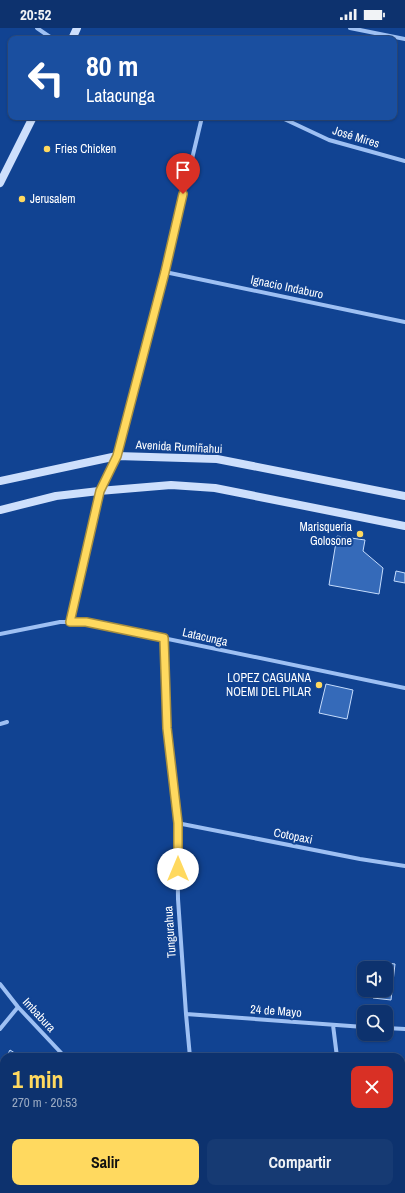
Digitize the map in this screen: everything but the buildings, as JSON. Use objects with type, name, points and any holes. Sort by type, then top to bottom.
[{"type":"main road","points":[[0,183],[32,120]]},
{"type":"main road","name":"Avenida Rumiñahui","points":[[0,481],[117,456],[217,459],[405,496]]},
{"type":"main road","points":[[0,510],[56,496],[170,485],[215,488],[405,526]]},
{"type":"street","points":[[37,28],[49,36]]},
{"type":"street","points":[[350,28],[390,36]]},
{"type":"street","points":[[70,622],[100,491],[117,456],[165,272],[201,120]]},
{"type":"street","name":"José Mires","points":[[287,120],[330,140],[405,161]]},
{"type":"street","name":"Ignacio Indaburo","points":[[165,272],[405,322]]},
{"type":"street","name":"Latacunga","points":[[0,634],[60,622],[86,622],[215,650],[405,688]]},
{"type":"street","name":"Tungurahua","points":[[164,638],[167,728],[178,823],[178,899],[190,1053]]},
{"type":"street","points":[[0,724],[7,722]]},
{"type":"street","name":"Cotopaxi","points":[[178,823],[360,859],[405,866]]},
{"type":"street","name":"Imbabura","points":[[0,984],[18,1008],[61,1053]]},
{"type":"street","points":[[0,1029],[18,1008]]},
{"type":"street","name":"24 de Mayo","points":[[186,1014],[357,1027]]},
{"type":"street","points":[[333,1026],[336,1053]]},
{"type":"street","points":[[393,1028],[405,1029]]},
{"type":"place","name":"Fries Chicken","points":[[47,149]]},
{"type":"place","name":"Jerusalem","points":[[22,199]]},
{"type":"place","name":"Marisqueria Golosone","points":[[360,534]]},
{"type":"place","name":"LOPEZ CAGUANA NOEMI DEL PILAR","points":[[319,685]]},
{"type":"route","points":[[178,869],[178,823],[167,728],[164,638],[86,622],[70,622],[100,491],[117,456],[165,272],[183,194]]}]
